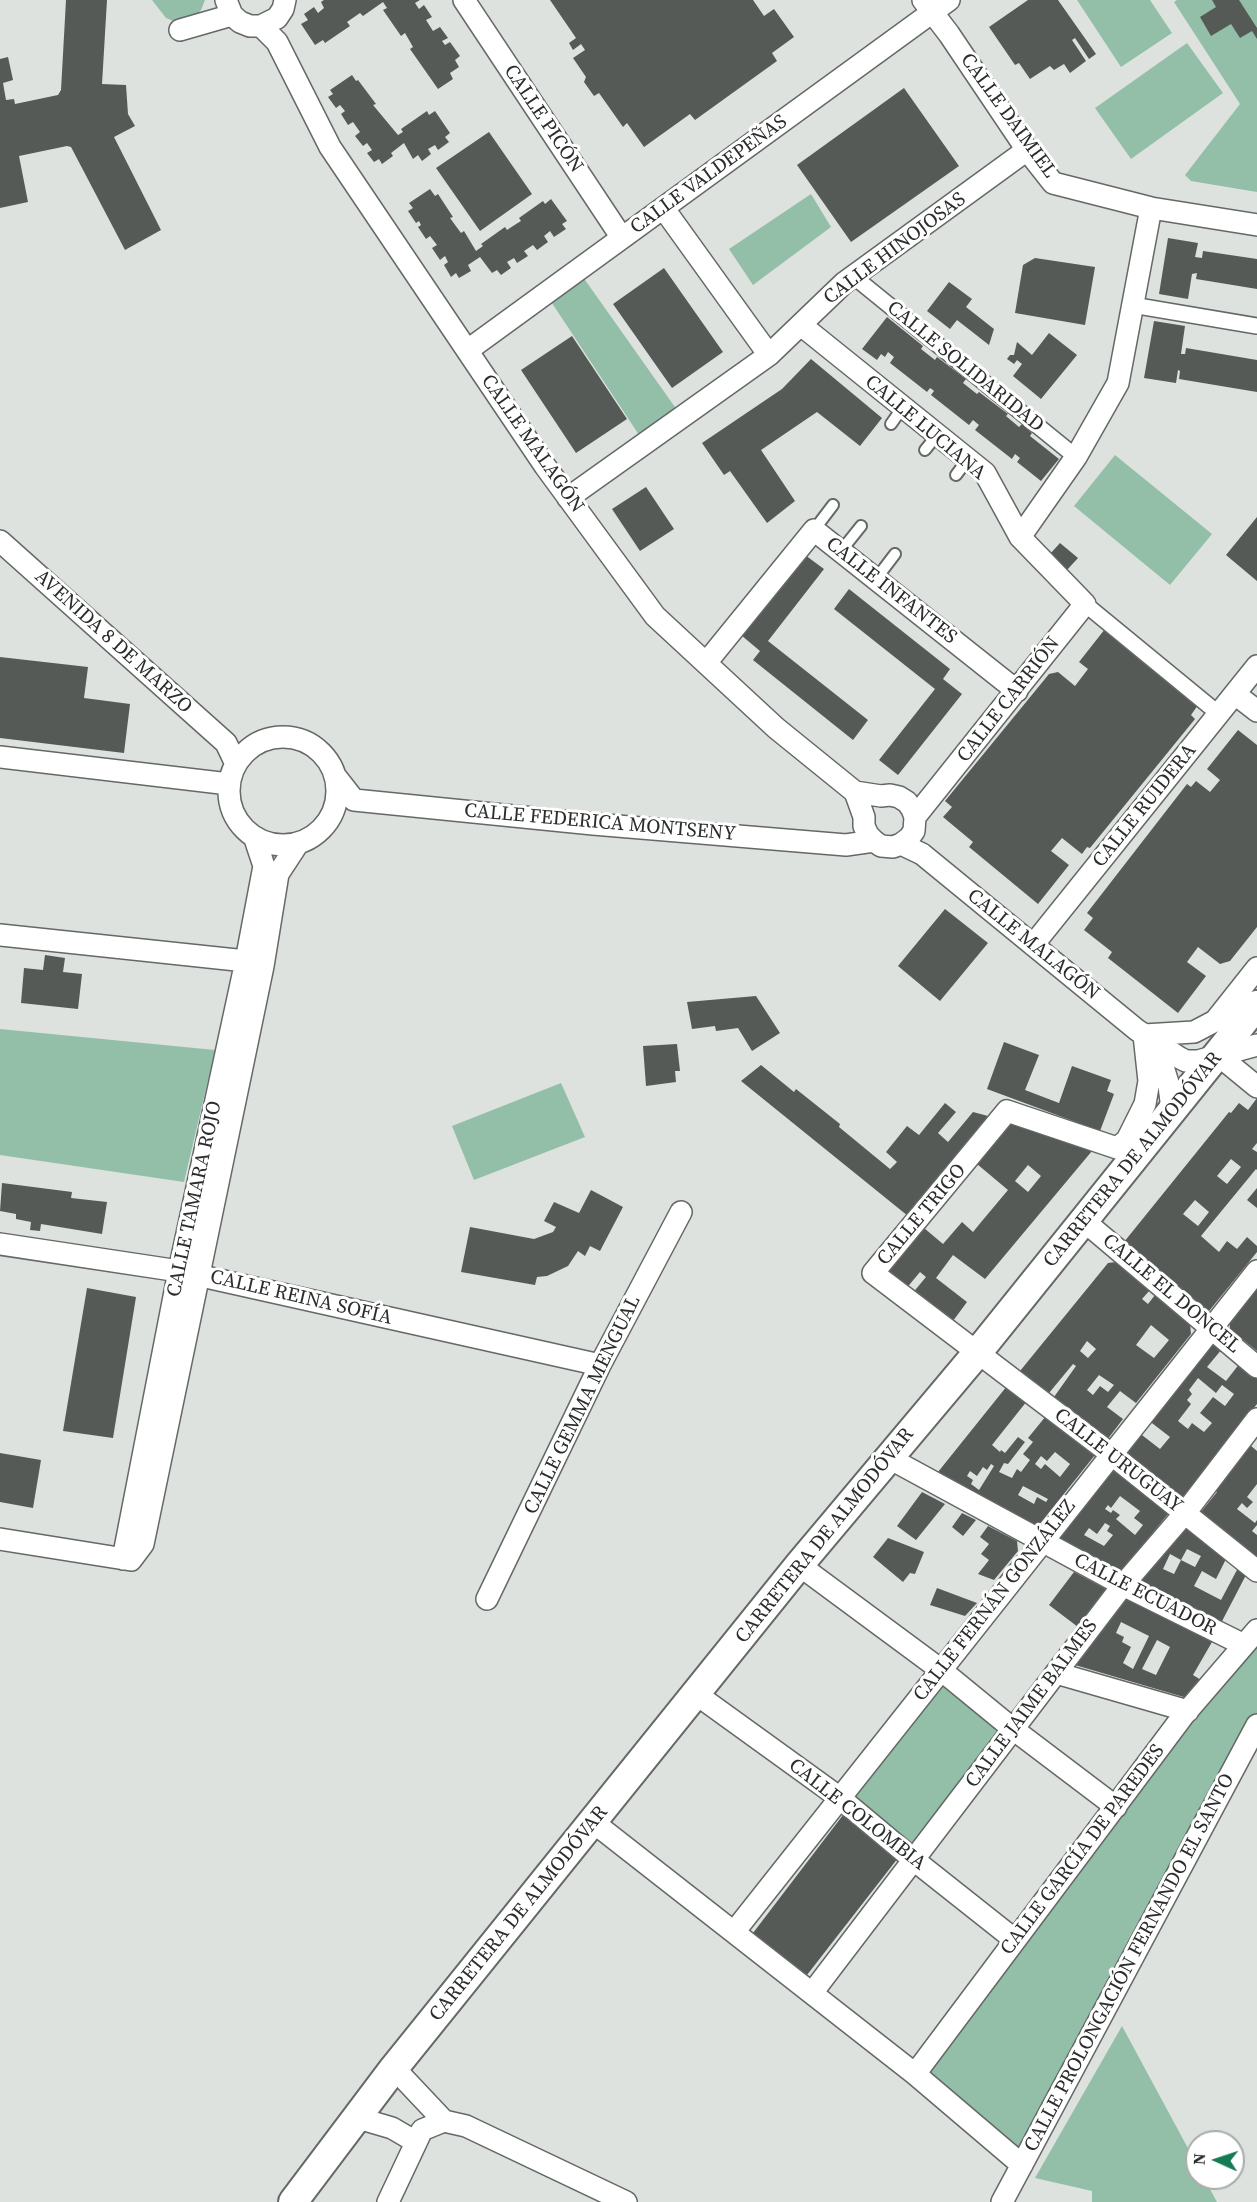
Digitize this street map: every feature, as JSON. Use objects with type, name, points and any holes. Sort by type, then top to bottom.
[{"type":"main road","name":"CARRETERA DE ALMODÓVAR","points":[[293,2202],[394,2068],[799,1565],[978,1352],[1257,1005]]},
{"type":"street","name":"CALLE PICÓN","points":[[464,0],[622,238]]},
{"type":"street","name":"CALLE VALDEPEÑAS","points":[[468,351],[664,209],[935,4]]},
{"type":"street","name":"CALLE DAIMIEL","points":[[935,4],[1027,150],[1053,183],[1151,208],[1257,225]]},
{"type":"street","points":[[180,30],[229,8]]},
{"type":"street","name":"CALLE MALAGÓN","points":[[229,8],[240,22],[250,26],[274,14],[277,42],[330,147],[544,466],[655,616],[776,728],[855,792]]},
{"type":"street","name":"CALLE HINOJOSAS","points":[[568,498],[770,355],[854,276],[1027,150]]},
{"type":"street","points":[[1020,537],[1076,458],[1118,382],[1151,208]]},
{"type":"street","points":[[664,209],[770,355]]},
{"type":"street","name":"CALLE SOLIDARIDAD","points":[[854,276],[1076,458]]},
{"type":"street","points":[[1132,305],[1257,326]]},
{"type":"street","name":"CALLE LUCIANA","points":[[801,325],[897,416],[962,467],[985,473],[1020,537],[1085,604],[1219,714]]},
{"type":"street","name":"CALLE INFANTES","points":[[706,663],[814,530],[1017,691]]},
{"type":"street","name":"AVENIDA 8 DE MARZO","points":[[0,541],[226,743],[236,764]]},
{"type":"street","name":"CALLE CARRIÓN","points":[[909,823],[1085,604]]},
{"type":"street","name":"CALLE RUIDERA","points":[[1033,945],[1257,666]]},
{"type":"street","points":[[1235,694],[1257,711]]},
{"type":"street","points":[[290,737],[311,744],[327,758],[336,777],[354,800],[330,819],[316,835],[297,845],[275,846],[255,839],[239,825],[230,805],[228,784],[236,764],[250,747],[269,738],[290,737]]},
{"type":"street","points":[[226,743],[250,747]]},
{"type":"street","points":[[0,757],[228,784]]},
{"type":"street","points":[[330,819],[337,799],[336,777]]},
{"type":"street","points":[[855,792],[881,796],[899,797],[909,823],[893,847],[882,846],[867,828],[855,792]]},
{"type":"street","points":[[867,828],[867,807],[881,796]]},
{"type":"street","name":"CALLE FEDERICA MONTSENY","points":[[354,800],[592,824],[846,845],[867,828]]},
{"type":"street","name":"CALLE MALAGÓN","points":[[909,823],[922,854],[1177,1064],[1185,1077],[1187,1094]]},
{"type":"street","name":"CALLE TAMARA ROJO","points":[[254,964],[264,866],[255,839]]},
{"type":"street","name":"CALLE TAMARA ROJO","points":[[188,1273],[143,1544],[131,1560],[123,1559],[188,1273],[254,964],[278,874],[297,845]]},
{"type":"street","points":[[0,935],[254,964]]},
{"type":"street","points":[[1144,1035],[1194,1032],[1215,1021],[1257,968]]},
{"type":"street","name":"CALLE MALAGÓN","points":[[1144,1035],[1186,1061],[1198,1061],[1257,1045]]},
{"type":"street","name":"CALLE MALAGÓN","points":[[1144,1035],[1164,1070],[1171,1101],[1170,1116]]},
{"type":"street","name":"CALLE TRIGO","points":[[978,1352],[873,1273],[1008,1111],[1117,1148],[1127,1140],[1145,1104],[1149,1081],[1144,1035]]},
{"type":"street","points":[[1218,1055],[1257,1087]]},
{"type":"street","name":"CALLE GEMMA MENGUAL","points":[[487,1599],[600,1365],[681,1212]]},
{"type":"street","name":"CALLE EL DONCEL","points":[[1084,1221],[1257,1367]]},
{"type":"street","name":"CALLE REINA SOFÍA","points":[[0,1244],[188,1273],[600,1365]]},
{"type":"street","name":"CALLE FERNÁN GONZÁLEZ","points":[[734,1932],[1257,1271]]},
{"type":"street","name":"CALLE URUGUAY","points":[[978,1352],[1111,1454],[1257,1571]]},
{"type":"street","name":"CALLE JAIME BALMES","points":[[812,1994],[1123,1585],[1185,1513],[1257,1419]]},
{"type":"street","name":"CALLE ECUADOR","points":[[889,1458],[1123,1585],[1250,1638]]},
{"type":"street","points":[[0,1539],[123,1559]]},
{"type":"street","points":[[799,1565],[942,1670],[1013,1729],[1116,1807]]},
{"type":"street","name":"CALLE GARCÍA DE PAREDES","points":[[915,2074],[1188,1711],[1250,1638]]},
{"type":"street","points":[[1056,1672],[1188,1711]]},
{"type":"street","name":"CALLE COLOMBIA","points":[[696,1694],[840,1798],[1015,1940]]},
{"type":"street","name":"CALLE PROLONGACIÓN FERNANDO EL SANTO","points":[[1002,2202],[1257,1725]]},
{"type":"street","points":[[593,1822],[915,2074],[1022,2165]]},
{"type":"street","points":[[394,2068],[444,2121],[465,2126],[626,2202]]},
{"type":"street","points":[[358,2118],[392,2128],[416,2142]]},
{"type":"street","points":[[388,2202],[422,2130],[444,2121]]},
{"type":"lane","points":[[814,530],[833,505]]},
{"type":"lane","points":[[841,551],[861,526]]},
{"type":"lane","points":[[876,579],[895,554]]},
{"type":"green space","points":[[152,0],[205,0],[195,17],[176,22],[166,18]]},
{"type":"green space","points":[[1077,0],[1150,0],[1172,33],[1121,67]]},
{"type":"green space","points":[[1177,0],[1257,0],[1257,192],[1191,181],[1185,175],[1240,104],[1174,2]]},
{"type":"green space","points":[[1187,43],[1223,93],[1131,159],[1095,108]]},
{"type":"green space","points":[[811,194],[831,227],[753,285],[729,249]]},
{"type":"green space","points":[[578,270],[682,417],[645,444],[546,294]]},
{"type":"green space","points":[[1115,455],[1212,534],[1170,585],[1074,506]]},
{"type":"green space","points":[[0,1029],[215,1050],[184,1182],[0,1155]]},
{"type":"green space","points":[[561,1083],[585,1137],[474,1180],[452,1126]]},
{"type":"green space","points":[[1257,1630],[1257,1716],[1013,2157],[915,2074]]},
{"type":"green space","points":[[941,1670],[1013,1729],[914,1860],[840,1798]]},
{"type":"green space","points":[[1122,2026],[1185,2143],[1185,2190],[1210,2190],[1217,2202],[1092,2202],[1092,2191],[1035,2178]]},
{"type":"building","points":[[66,0],[107,0],[102,84],[126,85],[128,114],[135,126],[114,137],[161,230],[125,250],[71,147],[19,156],[28,202],[0,208],[0,59],[8,57],[13,80],[3,83],[6,100],[14,99],[15,104],[58,95],[61,90]]},
{"type":"building","points":[[324,0],[420,0],[415,3],[419,9],[424,5],[432,17],[426,20],[433,31],[440,27],[448,38],[442,41],[445,45],[450,42],[460,56],[455,60],[459,67],[450,73],[453,79],[438,89],[410,49],[413,47],[405,33],[401,36],[383,10],[387,8],[383,2],[363,16],[360,13],[347,22],[350,26],[325,43],[323,40],[315,45],[301,24],[308,20],[304,14],[314,7],[318,13],[324,8],[321,2]]},
{"type":"building","points":[[550,0],[753,0],[764,16],[774,9],[794,37],[772,53],[777,61],[695,120],[690,114],[644,147],[627,123],[623,127],[599,93],[594,96],[584,82],[586,77],[573,58],[585,50],[581,44],[573,50],[569,43],[576,38]]},
{"type":"building","points":[[1028,0],[1058,0],[1096,54],[1089,59],[1075,38],[1072,40],[1086,61],[1070,73],[1064,64],[1054,70],[1050,66],[1030,79],[1019,63],[1015,65],[989,27]]},
{"type":"building","points":[[1212,0],[1239,0],[1257,28],[1257,39],[1252,31],[1240,38],[1231,24],[1211,36],[1200,17],[1216,7]]},
{"type":"building","points":[[352,75],[398,135],[403,132],[401,129],[427,111],[429,115],[435,111],[450,133],[445,137],[449,142],[438,150],[435,145],[428,149],[431,154],[422,161],[418,155],[413,159],[404,143],[391,153],[393,156],[382,164],[379,159],[374,162],[367,153],[372,150],[367,143],[363,146],[355,136],[360,132],[353,122],[348,125],[341,114],[345,111],[340,105],[336,108],[328,97],[333,94],[330,90]]},
{"type":"building","points":[[904,88],[959,166],[851,242],[797,165]]},
{"type":"building","points":[[489,132],[532,194],[480,231],[436,168]]},
{"type":"building","points":[[430,189],[435,196],[438,194],[453,217],[450,218],[461,233],[464,231],[476,251],[483,246],[481,244],[505,227],[507,230],[521,221],[519,218],[543,201],[545,204],[551,199],[567,221],[562,224],[566,229],[554,237],[550,231],[544,236],[548,242],[537,250],[533,245],[524,251],[528,256],[517,263],[514,258],[507,262],[511,268],[501,275],[497,270],[492,273],[480,257],[468,265],[471,271],[459,278],[456,273],[451,277],[444,265],[448,262],[445,256],[440,260],[432,248],[437,245],[430,236],[426,239],[418,227],[421,225],[419,221],[416,223],[408,211],[413,208],[409,203]]},
{"type":"building","points":[[1168,238],[1198,243],[1195,257],[1202,258],[1203,251],[1257,259],[1257,289],[1196,279],[1197,273],[1192,274],[1188,299],[1159,294]]},
{"type":"building","points":[[1035,258],[1095,267],[1085,325],[1015,313],[1023,265]]},
{"type":"building","points":[[664,268],[723,352],[672,388],[613,304]]},
{"type":"building","points":[[949,282],[972,299],[966,307],[994,329],[989,345],[957,320],[950,329],[927,311]]},
{"type":"building","points":[[887,317],[923,346],[921,349],[935,360],[937,357],[966,379],[963,383],[1008,414],[1006,416],[1019,427],[1022,424],[1032,433],[1030,436],[1059,459],[1041,481],[1017,462],[1020,458],[1015,454],[1012,459],[975,430],[979,425],[973,420],[969,425],[931,395],[933,390],[930,388],[927,392],[890,363],[894,357],[888,352],[885,357],[881,354],[877,360],[862,349]]},
{"type":"building","points":[[1154,321],[1185,326],[1181,354],[1185,354],[1186,348],[1257,360],[1257,392],[1179,379],[1180,371],[1178,370],[1176,383],[1144,378]]},
{"type":"building","points":[[1049,333],[1077,355],[1041,399],[1013,376],[1022,364],[1017,360],[1014,364],[1007,359],[1010,355],[1014,355],[1017,342],[1032,355]]},
{"type":"building","points":[[572,336],[627,419],[576,453],[521,370]]},
{"type":"building","points":[[811,359],[882,418],[860,446],[817,412],[761,450],[795,501],[767,523],[730,471],[724,475],[702,443],[782,389]]},
{"type":"building","points":[[646,487],[674,529],[640,551],[612,509]]},
{"type":"building","points":[[1257,517],[1257,581],[1226,555]]},
{"type":"building","points":[[1060,543],[1078,558],[1067,570],[1050,554]]},
{"type":"building","points":[[805,555],[824,569],[768,641],[868,720],[853,740],[753,660],[760,651],[741,635]]},
{"type":"building","points":[[849,589],[950,669],[943,679],[962,694],[898,775],[879,760],[935,689],[834,609]]},
{"type":"building","points":[[1105,629],[1198,705],[1191,715],[1195,719],[1090,848],[1087,847],[1082,854],[1062,838],[1051,851],[1069,865],[1038,904],[969,847],[973,842],[943,817],[952,807],[945,801],[1049,674],[1058,672],[1075,686],[1088,669],[1079,662]]},
{"type":"building","points":[[0,657],[88,667],[84,698],[130,704],[124,753],[0,738]]},
{"type":"building","points":[[1238,730],[1257,745],[1257,927],[1230,961],[1220,964],[1198,947],[1187,962],[1206,976],[1178,1013],[1108,958],[1112,952],[1084,930],[1093,918],[1087,913],[1187,784],[1191,787],[1196,781],[1210,792],[1220,780],[1207,769]]},
{"type":"building","points":[[945,909],[988,943],[940,1001],[898,966]]},
{"type":"building","points":[[45,955],[65,958],[63,972],[82,974],[78,1009],[21,1003],[24,968],[43,970]]},
{"type":"building","points":[[756,996],[780,1033],[752,1051],[738,1028],[716,1031],[715,1026],[692,1029],[687,1002]]},
{"type":"building","points":[[1004,1042],[1039,1055],[1025,1090],[1059,1103],[1072,1066],[1111,1080],[1107,1091],[1114,1094],[1100,1131],[987,1089]]},
{"type":"building","points":[[677,1044],[680,1071],[675,1071],[676,1082],[646,1086],[643,1046]]},
{"type":"building","points":[[761,1065],[794,1092],[796,1089],[840,1124],[839,1127],[890,1169],[897,1162],[886,1152],[907,1126],[919,1135],[945,1103],[956,1112],[938,1133],[948,1142],[973,1112],[988,1116],[908,1216],[741,1081]]},
{"type":"building","points":[[1257,1098],[1257,1143],[1252,1149],[1257,1152],[1257,1170],[1201,1236],[1219,1252],[1227,1241],[1237,1249],[1247,1237],[1257,1246],[1257,1252],[1209,1311],[1124,1242],[1229,1112],[1231,1113],[1239,1103],[1248,1110]],"holes":[[[1231,1159],[1241,1167],[1227,1184],[1217,1176]],[[1195,1200],[1209,1212],[1198,1226],[1183,1214]]]},
{"type":"building","points":[[1011,1123],[1052,1135],[1092,1151],[985,1279],[953,1255],[936,1278],[967,1302],[950,1325],[911,1295],[926,1277],[920,1272],[905,1290],[887,1274],[924,1228],[943,1244],[962,1222],[973,1232],[1008,1190],[977,1164]],"holes":[[[1028,1165],[1041,1176],[1028,1192],[1015,1181]]]},
{"type":"building","points":[[2,1183],[72,1192],[71,1198],[107,1202],[102,1234],[41,1224],[40,1231],[30,1230],[31,1222],[16,1219],[16,1214],[0,1211]]},
{"type":"building","points":[[1257,1188],[1257,1208],[1247,1200]]},
{"type":"building","points":[[591,1190],[623,1207],[600,1251],[590,1246],[585,1256],[578,1251],[568,1266],[547,1276],[537,1277],[535,1285],[461,1272],[470,1227],[534,1239],[553,1232],[556,1227],[544,1221],[554,1202],[579,1213]]},
{"type":"building","points":[[1116,1262],[1150,1290],[1142,1299],[1148,1304],[1155,1295],[1190,1324],[1191,1334],[1136,1403],[1120,1391],[1107,1407],[1123,1419],[1107,1440],[1054,1397],[1076,1366],[1073,1364],[1049,1393],[1020,1371],[1108,1263]],"holes":[[[1151,1325],[1169,1340],[1154,1358],[1136,1345]],[[1087,1341],[1096,1349],[1088,1358],[1080,1351]],[[1099,1375],[1114,1385],[1108,1392],[1100,1386],[1093,1395],[1087,1390]]]},
{"type":"building","points":[[1257,1285],[1257,1351],[1230,1329],[1229,1320]]},
{"type":"building","points":[[87,1288],[136,1297],[113,1438],[63,1431]]},
{"type":"building","points":[[1211,1341],[1222,1349],[1207,1367],[1226,1381],[1240,1363],[1257,1376],[1257,1404],[1182,1498],[1122,1451],[1138,1432],[1160,1449],[1170,1437],[1148,1420]],"holes":[[[1198,1378],[1216,1393],[1222,1385],[1234,1394],[1225,1406],[1213,1397],[1200,1413],[1212,1423],[1204,1432],[1192,1423],[1188,1429],[1178,1421],[1191,1404],[1187,1400],[1192,1394],[1189,1390]]]},
{"type":"building","points":[[1007,1386],[1027,1401],[992,1445],[1005,1453],[1018,1437],[1025,1442],[1008,1464],[1004,1463],[999,1472],[1012,1478],[1017,1469],[1021,1472],[1030,1460],[1023,1454],[1033,1442],[1028,1438],[1046,1416],[1095,1455],[1035,1530],[934,1477]],"holes":[[[1055,1452],[1070,1464],[1060,1477],[1045,1464],[1041,1469],[1035,1464],[1041,1456],[1047,1461]],[[991,1464],[994,1466],[979,1490],[971,1484],[973,1480],[967,1476],[970,1471],[977,1476],[983,1467],[987,1470]],[[1023,1486],[1048,1499],[1046,1502],[1037,1497],[1034,1504],[1018,1495]]]},
{"type":"building","points":[[1250,1445],[1257,1451],[1257,1484],[1247,1497],[1253,1502],[1247,1508],[1242,1503],[1237,1509],[1255,1523],[1257,1520],[1257,1525],[1252,1531],[1257,1535],[1257,1558],[1200,1513],[1217,1492],[1214,1490]]},
{"type":"building","points":[[0,1453],[41,1460],[33,1508],[0,1502]]},
{"type":"building","points":[[1110,1468],[1168,1514],[1119,1574],[1053,1539]],"holes":[[[1120,1496],[1140,1511],[1134,1518],[1143,1525],[1135,1535],[1116,1519],[1120,1515],[1113,1510],[1111,1513],[1105,1509],[1108,1505],[1111,1508]],[[1105,1523],[1110,1526],[1107,1531],[1113,1535],[1104,1546],[1084,1535],[1089,1528],[1097,1534]]]},
{"type":"building","points":[[922,1492],[945,1504],[916,1540],[897,1526]]},
{"type":"building","points":[[962,1513],[976,1520],[963,1536],[952,1527]]},
{"type":"building","points":[[988,1526],[1017,1541],[1018,1551],[994,1580],[978,1574],[989,1560],[981,1554],[989,1544],[980,1537]]},
{"type":"building","points":[[1183,1526],[1226,1559],[1216,1579],[1202,1571],[1194,1586],[1221,1600],[1238,1568],[1246,1575],[1219,1627],[1138,1584]],"holes":[[[1187,1549],[1201,1556],[1195,1567],[1181,1560]],[[1170,1554],[1181,1560],[1174,1574],[1163,1569]]]},
{"type":"building","points":[[888,1538],[924,1552],[915,1574],[910,1573],[903,1582],[873,1557]]},
{"type":"building","points":[[1074,1572],[1108,1590],[1078,1627],[1049,1605]]},
{"type":"building","points":[[937,1588],[977,1603],[965,1616],[930,1605]]},
{"type":"building","points":[[1119,1592],[1212,1642],[1193,1675],[1201,1680],[1187,1698],[1075,1665]],"holes":[[[1121,1622],[1149,1636],[1133,1669],[1123,1663],[1131,1647],[1122,1642],[1124,1637],[1116,1633]],[[1157,1640],[1170,1647],[1156,1675],[1142,1669]]]},
{"type":"building","points":[[843,1815],[898,1858],[807,1975],[753,1933]]}]
